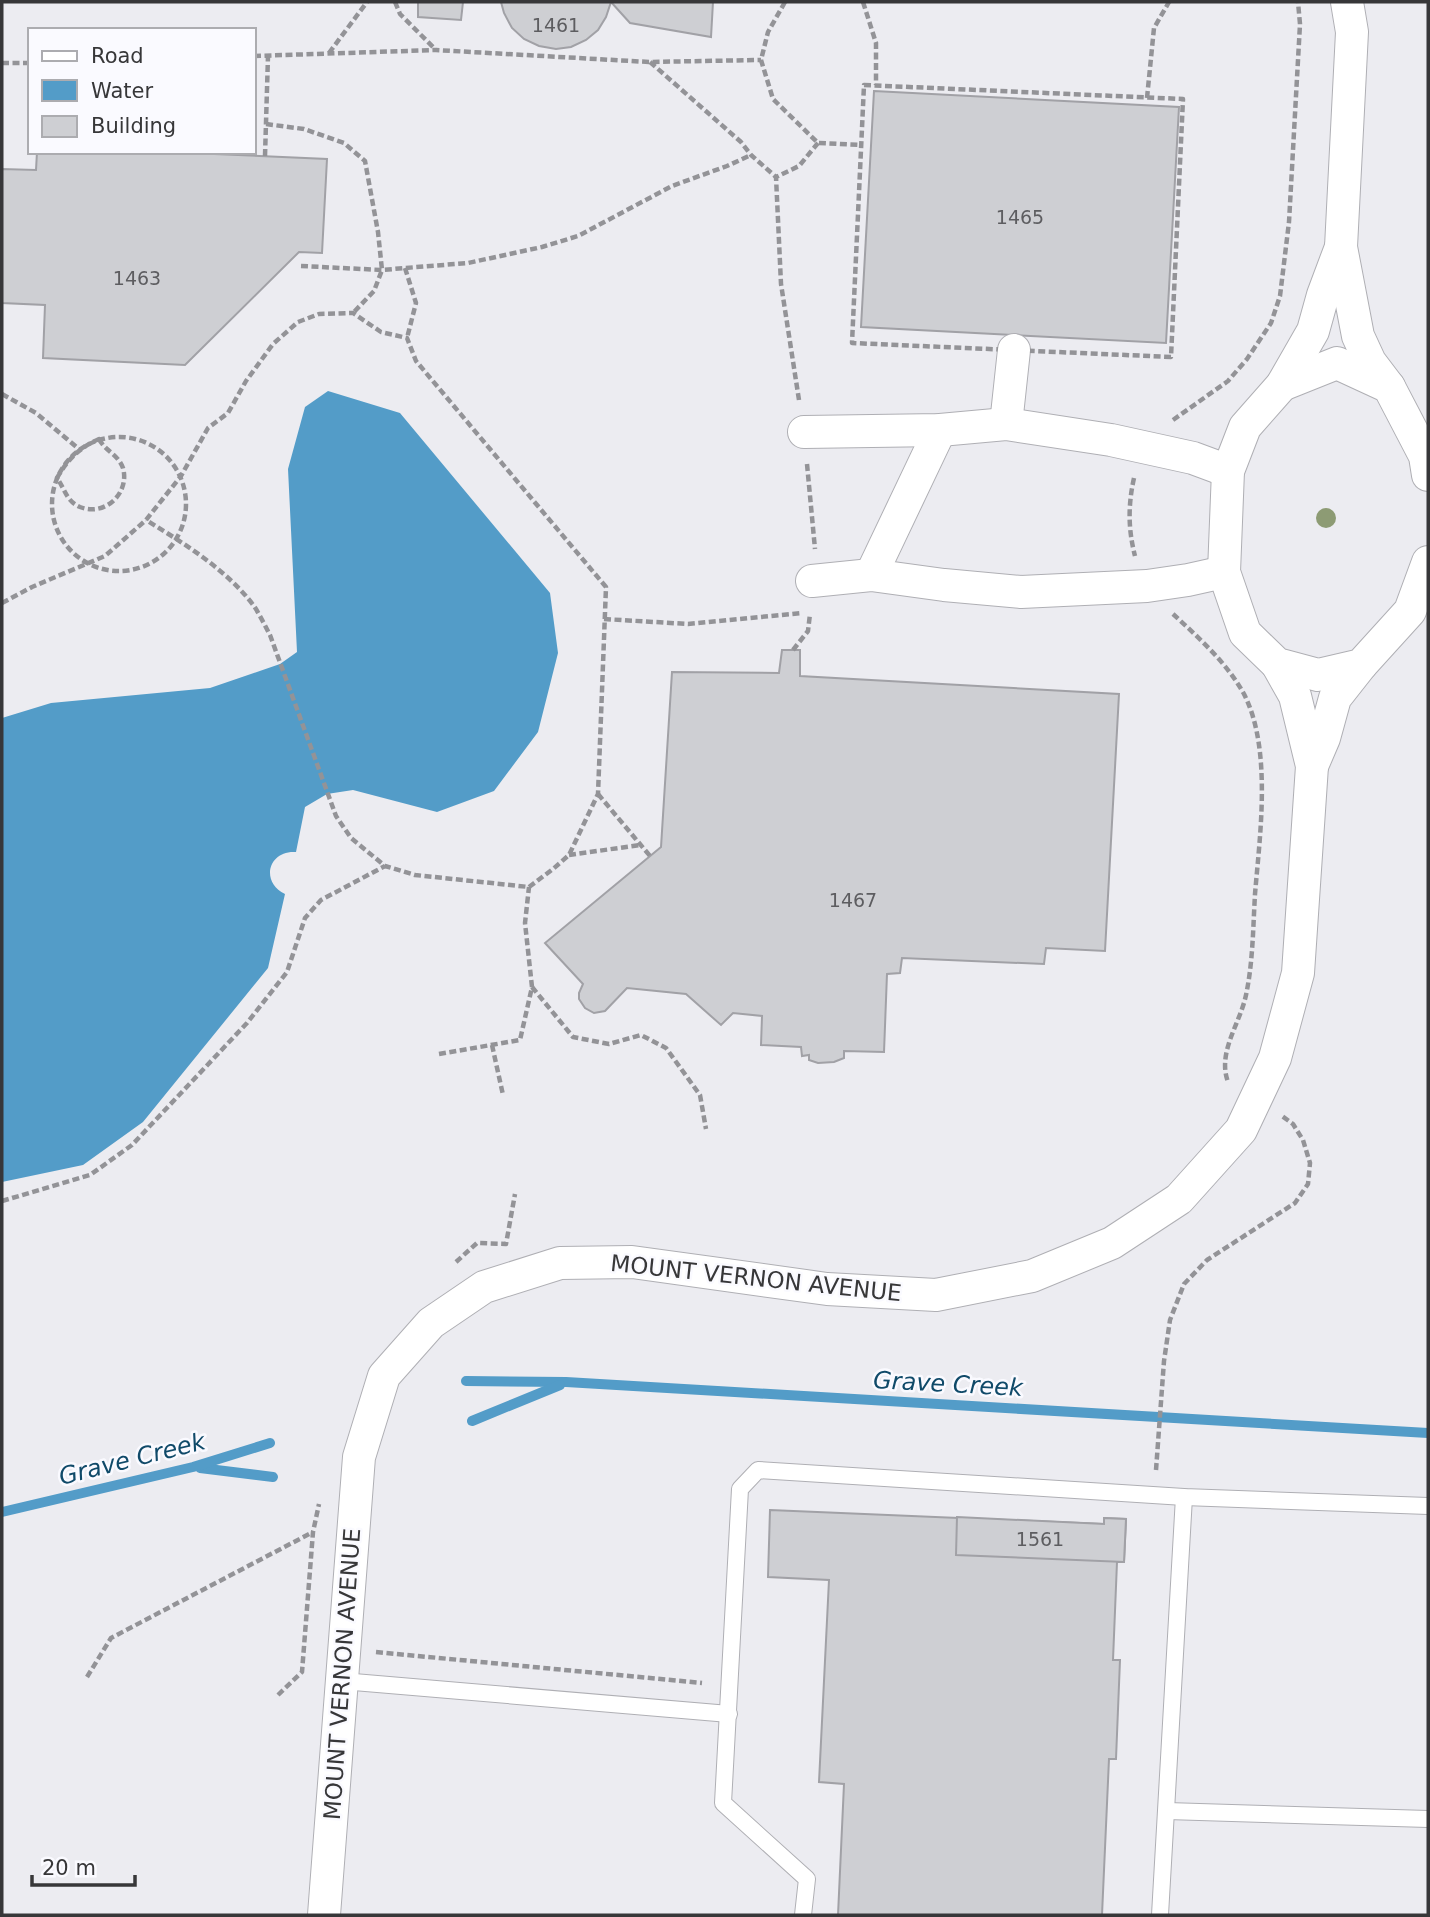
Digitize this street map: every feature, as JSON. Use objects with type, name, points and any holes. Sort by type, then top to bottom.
[{"type":"street","name":"MOUNT VERNON AVENUE","points":[[1347,2],[1352,32],[1341,247],[1358,336],[1370,362],[1417,429],[1428,475]]},
{"type":"street","name":"MOUNT VERNON AVENUE","points":[[324,1915],[359,1457],[384,1376],[430,1322],[484,1287],[560,1263],[632,1262],[827,1289],[936,1295],[1032,1276],[1112,1244],[1179,1199],[1241,1130],[1275,1058],[1298,973],[1312,766],[1295,696],[1277,664],[1245,633],[1224,572],[1228,471],[1245,427],[1282,385],[1313,331],[1341,247]]},
{"type":"street","points":[[1006,424],[1014,350]]},
{"type":"street","name":"MOUNT VERNON AVENUE","points":[[1282,385],[1337,363],[1389,387]]},
{"type":"street","points":[[804,432],[940,430],[1006,424],[1111,440],[1193,458],[1228,471]]},
{"type":"street","points":[[871,575],[940,430]]},
{"type":"street","name":"MOUNT VERNON AVENUE","points":[[1312,766],[1324,738],[1335,698],[1410,611],[1428,562]]},
{"type":"street","points":[[813,581],[871,575],[944,586],[1021,592],[1147,586],[1224,572]]},
{"type":"street","name":"MOUNT VERNON AVENUE","points":[[1277,664],[1318,675],[1361,665]]},
{"type":"lane","points":[[803,1915],[807,1879],[723,1803],[740,1489],[758,1470],[1184,1497],[1428,1506]]},
{"type":"lane","points":[[1160,1915],[1184,1497]]},
{"type":"lane","points":[[342,1681],[729,1714]]},
{"type":"lane","points":[[1167,1811],[1428,1819]]},
{"type":"path","points":[[329,53],[367,2]]},
{"type":"path","points":[[395,2],[400,14],[436,50]]},
{"type":"path","points":[[785,2],[768,32],[761,60],[773,99],[818,143],[862,145]]},
{"type":"path","points":[[863,2],[876,43],[876,85]]},
{"type":"path","points":[[1147,98],[1154,28],[1169,2]]},
{"type":"path","points":[[256,56],[436,50],[649,62],[761,60]]},
{"type":"path","points":[[265,156],[268,56]]},
{"type":"path","points":[[2,63],[28,62]]},
{"type":"path","points":[[649,62],[741,142],[751,155],[776,177],[781,284],[804,432],[815,555],[813,581]]},
{"type":"path","points":[[864,85],[876,85],[1183,99],[1171,357],[852,343],[864,85]]},
{"type":"path","points":[[266,124],[304,129],[344,143],[365,161],[382,270],[374,291],[354,313]]},
{"type":"path","points":[[776,177],[799,166],[818,143]]},
{"type":"path","points":[[301,266],[382,270],[468,263],[542,247],[578,236],[672,186],[751,155]]},
{"type":"path","points":[[146,520],[177,539],[233,582],[255,608],[270,635],[336,816],[351,838],[385,866],[415,875],[529,887],[569,855],[598,794],[606,587],[416,361],[407,338],[416,303],[405,268]]},
{"type":"path","points":[[2,603],[32,587],[106,556],[146,520],[181,477],[208,428],[228,413],[246,381],[273,344],[299,322],[319,314],[354,313],[381,332],[407,338]]},
{"type":"path","points":[[2,394],[36,413],[79,449]]},
{"type":"path","points":[[120,436],[141,440],[160,449],[175,466],[185,485],[187,506],[183,527],[177,539],[157,560],[138,570],[116,572],[89,564],[76,556],[62,541],[54,521],[52,499],[57,478],[68,460],[79,449],[99,439],[120,436]]},
{"type":"path","points":[[57,478],[64,494],[82,508],[104,508],[113,502],[120,494],[124,472],[120,461],[113,452],[103,447],[99,439]]},
{"type":"path","points":[[604,619],[688,624],[810,613],[808,631],[793,650]]},
{"type":"path","points":[[598,794],[650,856]]},
{"type":"path","points":[[569,855],[640,845]]},
{"type":"path","points":[[2,1201],[90,1175],[132,1145],[247,1023],[287,972],[305,918],[321,900],[385,866]]},
{"type":"path","points":[[439,1054],[520,1040],[532,987],[525,923],[529,887]]},
{"type":"path","points":[[532,987],[573,1037],[609,1044],[641,1035],[666,1048],[700,1095],[706,1129]]},
{"type":"path","points":[[492,1045],[503,1095]]},
{"type":"path","points":[[1157,1454],[1170,1320],[1184,1284],[1207,1260],[1295,1203],[1308,1184],[1310,1163],[1303,1140],[1293,1124],[1279,1114]]},
{"type":"path","points":[[87,1677],[111,1638],[313,1532]]},
{"type":"path","points":[[365,1651],[730,1686]]},
{"type":"water","points":[[328,391],[400,413],[550,593],[558,653],[538,732],[494,791],[437,812],[353,790],[327,794],[305,807],[296,852],[279,856],[271,868],[272,882],[285,894],[268,968],[143,1122],[83,1165],[2,1182],[2,718],[51,703],[210,688],[280,664],[297,652],[288,469],[305,407]]},
{"type":"building","points":[[418,2],[463,2],[461,20],[418,17]]},
{"type":"building","points":[[501,2],[611,2],[598,30],[571,47],[556,49],[539,46],[524,39],[512,28]]},
{"type":"building","points":[[611,2],[713,2],[711,37],[630,23]]},
{"type":"building","points":[[874,91],[1179,107],[1166,343],[861,327]]},
{"type":"building","points":[[37,154],[215,154],[327,159],[322,253],[299,252],[185,365],[43,358],[45,305],[2,303],[2,169],[36,170]]},
{"type":"building","points":[[782,650],[800,650],[800,676],[1119,694],[1105,951],[1046,948],[1044,964],[902,958],[900,973],[887,974],[884,1052],[844,1051],[844,1058],[834,1062],[818,1063],[809,1060],[809,1055],[802,1056],[801,1047],[761,1045],[762,1016],[733,1013],[721,1025],[686,994],[627,988],[605,1011],[594,1013],[585,1008],[579,999],[583,984],[545,943],[661,847],[672,672],[779,673]]},
{"type":"building","points":[[770,1510],[1104,1524],[1104,1518],[1126,1519],[1124,1562],[1117,1562],[1113,1660],[1120,1660],[1116,1759],[1109,1759],[1102,1915],[838,1915],[844,1784],[819,1782],[829,1580],[768,1577]]},
{"type":"building","points":[[957,1517],[1104,1524],[1104,1518],[1126,1519],[1124,1562],[956,1555]]},
{"type":"waterway","name":"Grave Creek","points":[[466,1381],[566,1382],[1428,1433]]},
{"type":"waterway","points":[[472,1421],[560,1385]]},
{"type":"waterway","name":"Grave Creek","points":[[2,1512],[193,1467],[270,1443]]},
{"type":"waterway","points":[[200,1468],[273,1477]]}]
